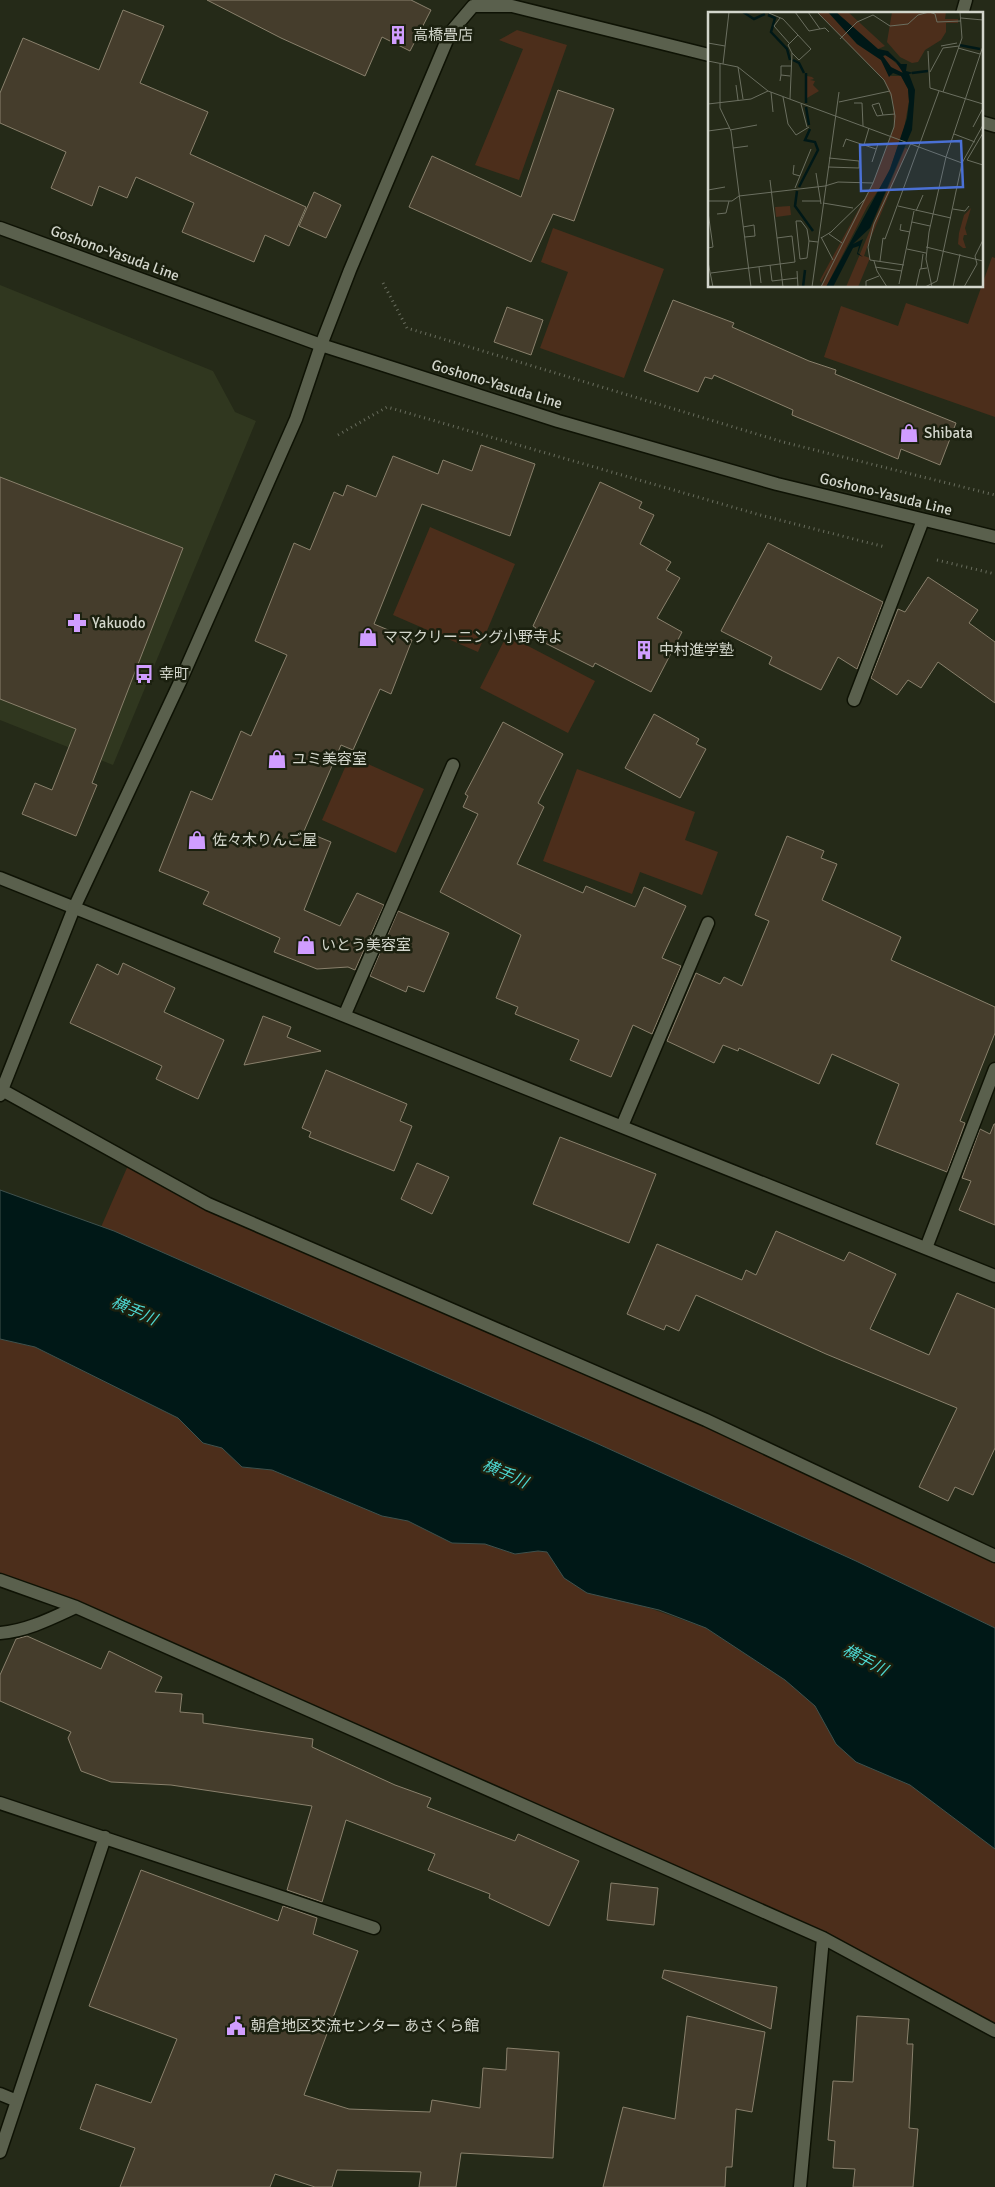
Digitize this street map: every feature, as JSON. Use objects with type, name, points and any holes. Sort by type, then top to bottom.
[{"type":"street","points":[[708,55],[512,6],[472,3],[450,33],[350,270],[321,345],[296,419],[180,682],[74,908],[1,1093],[208,1204],[706,1420],[995,1556]]},
{"type":"street","points":[[982,122],[995,126]]},
{"type":"street","name":"Goshono-Yasuda Line","points":[[0,228],[321,345],[558,420],[777,484],[995,537]]},
{"type":"street","points":[[854,700],[922,520]]},
{"type":"street","points":[[345,1014],[453,764]]},
{"type":"street","points":[[0,878],[345,1014],[995,1276]]},
{"type":"street","points":[[622,1126],[708,922]]},
{"type":"street","points":[[926,1248],[995,1069]]},
{"type":"street","points":[[0,1580],[76,1607],[823,1938],[995,2031]]},
{"type":"street","points":[[0,1633],[12,1632],[39,1624],[76,1607]]},
{"type":"street","points":[[0,1803],[374,1928]]},
{"type":"street","points":[[0,2152],[105,1837]]},
{"type":"street","points":[[800,2187],[823,1938]]},
{"type":"street","points":[[0,2094],[18,2101]]},
{"type":"path","points":[[383,283],[407,328],[783,442],[995,495]]},
{"type":"path","points":[[338,435],[388,407],[760,515],[995,574]]},
{"type":"shaded area","points":[[517,30],[567,45],[519,180],[475,165],[523,49],[499,40]]},
{"type":"shaded area","points":[[553,228],[664,269],[624,378],[540,348],[568,272],[541,262]]},
{"type":"shaded area","points":[[992,257],[995,258],[995,417],[824,357],[841,306],[898,326],[906,303],[968,324]]},
{"type":"shaded area","points":[[0,285],[213,371],[235,412],[256,421],[113,765],[0,720]]},
{"type":"shaded area","points":[[430,527],[515,564],[478,652],[393,615]]},
{"type":"shaded area","points":[[507,635],[595,681],[568,733],[480,688]]},
{"type":"shaded area","points":[[350,756],[424,789],[396,853],[322,820]]},
{"type":"shaded area","points":[[577,769],[695,812],[685,840],[718,852],[702,895],[640,872],[632,894],[543,861]]},
{"type":"shaded area","points":[[130,1161],[208,1204],[995,1556],[995,1628],[856,1561],[596,1443],[101,1227]]},
{"type":"shaded area","points":[[0,1339],[35,1347],[178,1418],[203,1443],[222,1448],[242,1467],[272,1470],[382,1516],[408,1521],[452,1543],[485,1544],[515,1554],[538,1551],[547,1552],[564,1578],[706,1628],[785,1680],[815,1706],[836,1744],[856,1762],[910,1785],[995,1849],[995,2031],[823,1938],[0,1580]]},
{"type":"water","name":"横手川","points":[[0,1190],[114,1231],[596,1443],[856,1561],[995,1628],[995,1849],[910,1785],[856,1762],[836,1744],[815,1706],[785,1680],[706,1628],[659,1610],[587,1593],[564,1578],[547,1552],[538,1551],[515,1554],[485,1544],[452,1543],[408,1521],[382,1516],[272,1470],[242,1467],[222,1448],[203,1443],[178,1418],[35,1347],[0,1339]]},
{"type":"building","points":[[207,0],[411,0],[431,10],[410,51],[382,37],[365,76],[281,38]]},
{"type":"building","points":[[123,10],[164,26],[140,83],[208,112],[190,154],[306,207],[289,246],[265,235],[254,262],[182,232],[194,203],[136,177],[127,198],[99,186],[92,206],[51,188],[66,152],[0,123],[0,93],[23,38],[99,70]]},
{"type":"building","points":[[558,90],[614,109],[574,221],[553,214],[531,262],[409,207],[432,156],[521,197]]},
{"type":"building","points":[[314,192],[341,205],[326,238],[299,226]]},
{"type":"building","points":[[673,300],[734,323],[732,327],[809,361],[836,370],[835,374],[956,423],[940,465],[901,449],[898,459],[792,415],[793,410],[714,375],[712,379],[705,377],[698,392],[644,371]]},
{"type":"building","points":[[507,307],[543,320],[531,355],[494,342]]},
{"type":"building","points":[[481,445],[535,464],[510,536],[422,504],[374,624],[412,640],[391,694],[380,689],[353,750],[341,745],[304,831],[331,842],[304,910],[340,926],[357,893],[384,905],[355,970],[348,967],[317,969],[274,952],[280,938],[203,904],[209,892],[159,871],[191,791],[212,800],[241,731],[251,736],[287,655],[255,641],[294,543],[310,550],[334,492],[343,496],[347,485],[376,497],[393,456],[438,474],[443,460],[472,471]]},
{"type":"building","name":"Yakuodo","points":[[0,477],[183,548],[92,783],[97,785],[76,836],[22,814],[35,783],[52,790],[76,729],[0,699]]},
{"type":"building","points":[[600,482],[642,502],[639,508],[654,515],[640,544],[671,562],[666,570],[680,578],[657,618],[682,632],[651,692],[595,663],[593,667],[531,636],[536,628],[533,626]]},
{"type":"building","points":[[768,543],[883,602],[857,669],[838,657],[821,690],[769,664],[772,657],[721,631]]},
{"type":"building","points":[[928,577],[978,610],[969,623],[995,642],[995,703],[938,662],[921,688],[908,680],[897,695],[871,678],[898,609],[905,612]]},
{"type":"building","points":[[654,714],[699,739],[696,744],[706,749],[680,798],[625,768]]},
{"type":"building","points":[[503,722],[563,754],[538,803],[544,807],[517,864],[583,893],[586,886],[635,907],[644,887],[686,906],[662,958],[681,966],[652,1034],[633,1025],[611,1077],[570,1060],[579,1040],[515,1014],[518,1007],[496,998],[521,935],[440,892],[478,814],[463,807],[468,796],[465,794]]},
{"type":"building","points":[[787,836],[824,851],[821,858],[837,864],[822,900],[901,937],[891,960],[995,1007],[995,1033],[960,1121],[965,1123],[947,1172],[876,1144],[899,1084],[832,1054],[819,1084],[739,1048],[738,1051],[723,1045],[714,1063],[667,1041],[696,973],[720,984],[724,977],[742,986],[769,921],[755,915]]},
{"type":"building","points":[[398,911],[449,933],[424,992],[408,986],[406,992],[370,976]]},
{"type":"building","points":[[123,963],[175,988],[164,1012],[224,1040],[198,1099],[156,1079],[162,1066],[70,1023],[97,964],[118,975]]},
{"type":"building","points":[[263,1016],[291,1027],[287,1037],[321,1051],[244,1065]]},
{"type":"building","points":[[326,1070],[407,1104],[400,1121],[412,1126],[394,1171],[309,1137],[311,1132],[302,1128]]},
{"type":"building","points":[[994,1124],[995,1225],[959,1210],[971,1181],[962,1178],[980,1129],[990,1134]]},
{"type":"building","points":[[560,1137],[656,1174],[629,1243],[533,1204]]},
{"type":"building","points":[[417,1163],[449,1177],[432,1214],[401,1199]]},
{"type":"building","points":[[776,1231],[844,1261],[849,1252],[896,1274],[870,1329],[929,1355],[957,1293],[995,1309],[995,1448],[973,1495],[955,1487],[948,1501],[919,1487],[957,1408],[826,1354],[696,1295],[679,1331],[666,1325],[664,1330],[627,1314],[657,1244],[742,1280],[746,1270],[756,1275]]},
{"type":"building","points":[[27,1636],[101,1669],[109,1651],[162,1677],[155,1692],[182,1694],[180,1712],[203,1714],[203,1723],[313,1739],[312,1747],[395,1785],[431,1798],[427,1807],[515,1841],[518,1834],[579,1861],[549,1926],[489,1898],[490,1894],[428,1870],[435,1854],[346,1820],[322,1902],[287,1890],[312,1806],[171,1785],[111,1782],[81,1771],[68,1738],[71,1732],[0,1701],[0,1675],[16,1639]]},
{"type":"building","name":"朝倉地区交流センター あさくら館","points":[[141,1870],[278,1921],[283,1906],[317,1918],[313,1934],[358,1951],[304,2095],[349,2109],[430,2112],[432,2100],[480,2108],[483,2068],[506,2070],[507,2048],[559,2052],[553,2158],[461,2153],[456,2187],[419,2187],[421,2172],[337,2170],[332,2187],[315,2187],[275,2174],[270,2187],[120,2187],[135,2148],[80,2129],[96,2084],[151,2103],[177,2039],[89,2006]]},
{"type":"building","points":[[611,1883],[658,1888],[654,1925],[607,1920]]},
{"type":"building","points":[[664,1970],[777,1987],[771,2029],[662,1978]]},
{"type":"building","points":[[687,2016],[765,2032],[752,2112],[736,2109],[732,2167],[726,2167],[725,2187],[603,2187],[623,2107],[675,2119]]},
{"type":"building","points":[[857,2016],[909,2019],[907,2044],[913,2044],[909,2128],[918,2129],[913,2187],[853,2187],[855,2169],[833,2168],[835,2141],[828,2140],[833,2081],[853,2082]]},
{"type":"place","name":"高橋畳店","points":[[398,35]]},
{"type":"place","name":"Shibata","points":[[909,433]]},
{"type":"place","name":"Yakuodo","points":[[77,623]]},
{"type":"place","name":"ママクリーニング小野寺よ","points":[[368,637]]},
{"type":"place","name":"中村進学塾","points":[[644,650]]},
{"type":"place","name":"幸町","points":[[144,674]]},
{"type":"place","name":"ユミ美容室","points":[[277,759]]},
{"type":"place","name":"佐々木りんご屋","points":[[197,840]]},
{"type":"place","name":"いとう美容室","points":[[306,945]]},
{"type":"place","name":"朝倉地区交流センター あさくら館","points":[[236,2026]]}]
